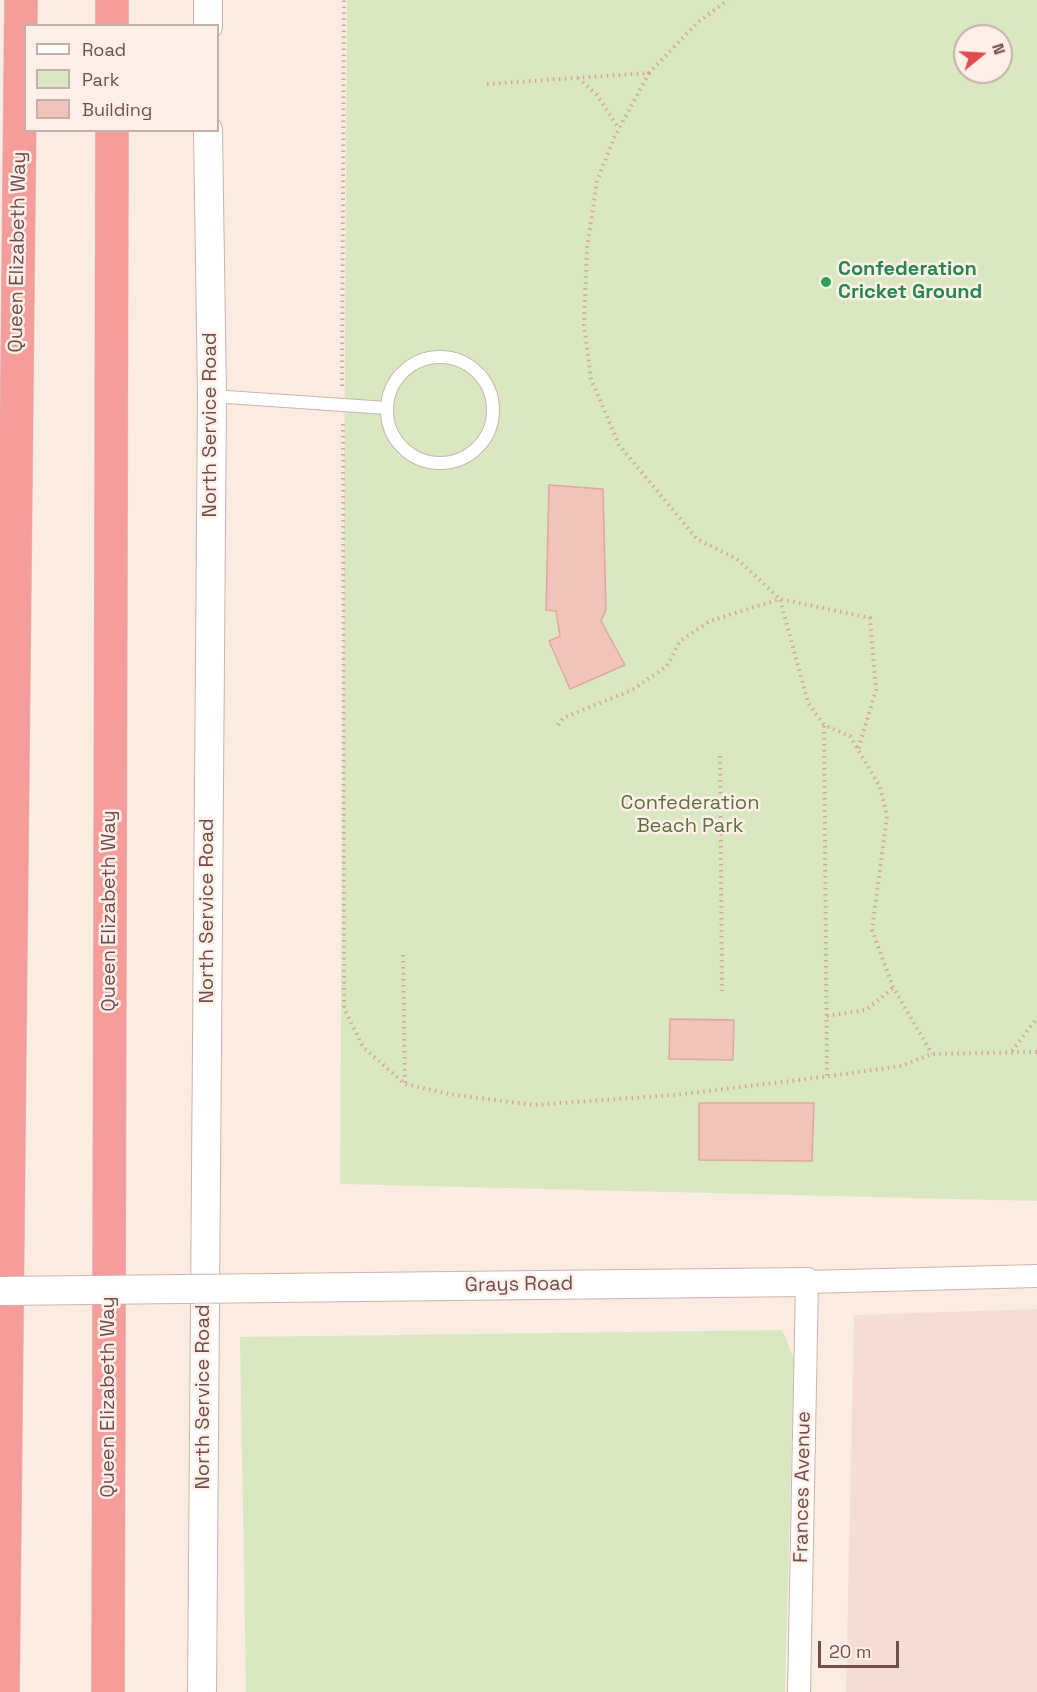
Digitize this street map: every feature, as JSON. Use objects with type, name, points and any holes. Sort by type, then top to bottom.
[{"type":"highway","name":"Queen Elizabeth Way","points":[[3,1692],[21,0]]},
{"type":"highway","points":[[112,0],[112,24]]},
{"type":"highway","name":"Queen Elizabeth Way","points":[[108,1692],[112,132]]},
{"type":"street","points":[[208,0],[208,24]]},
{"type":"street","name":"North Service Road","points":[[202,1692],[212,396],[208,132]]},
{"type":"street","name":"Grays Road","points":[[0,1291],[807,1282],[1037,1276]]},
{"type":"street","name":"Frances Avenue","points":[[799,1692],[807,1282]]},
{"type":"lane","points":[[446,356],[469,366],[488,384],[493,401],[494,418],[488,435],[477,450],[462,460],[444,464],[426,462],[410,455],[397,442],[389,426],[387,408],[390,391],[406,369],[428,358],[446,356]]},
{"type":"lane","points":[[212,396],[387,408]]},
{"type":"path","points":[[342,377],[344,0]]},
{"type":"path","points":[[728,0],[698,22],[648,73],[619,129],[597,181],[586,248],[584,325],[591,379],[619,445],[697,539],[736,559],[780,598],[870,618],[876,690],[858,750]]},
{"type":"path","points":[[487,84],[648,73]]},
{"type":"path","points":[[578,78],[597,95],[619,129]]},
{"type":"path","points":[[343,434],[344,1008],[363,1047],[405,1084],[449,1094],[533,1105],[674,1095],[827,1076],[901,1066],[932,1054],[1037,1052]]},
{"type":"path","points":[[558,725],[563,718],[632,690],[667,666],[680,641],[710,621],[780,598]]},
{"type":"path","points":[[780,598],[804,696],[824,726],[827,1076]]},
{"type":"path","points":[[824,726],[850,736],[879,787],[886,816],[872,930],[893,987],[932,1054]]},
{"type":"path","points":[[720,756],[722,991]]},
{"type":"path","points":[[403,955],[405,1084]]},
{"type":"path","points":[[827,1016],[866,1010],[893,987]]},
{"type":"path","points":[[1012,1051],[1037,1018]]},
{"type":"shaded area","points":[[1037,1309],[1037,1692],[846,1692],[854,1315]]},
{"type":"green space","name":"Confederation Beach Park","points":[[347,0],[1037,0],[1037,1201],[340,1184]]},
{"type":"green space","points":[[782,1330],[794,1358],[785,1692],[246,1692],[240,1337]]},
{"type":"building","points":[[549,485],[603,489],[606,610],[601,621],[625,665],[570,689],[549,641],[560,636],[556,611],[546,610]]},
{"type":"building","points":[[670,1019],[734,1020],[733,1060],[669,1059]]},
{"type":"building","points":[[699,1103],[814,1103],[812,1161],[699,1160]]},
{"type":"place","name":"Confederation Cricket Ground","points":[[826,282]]}]
